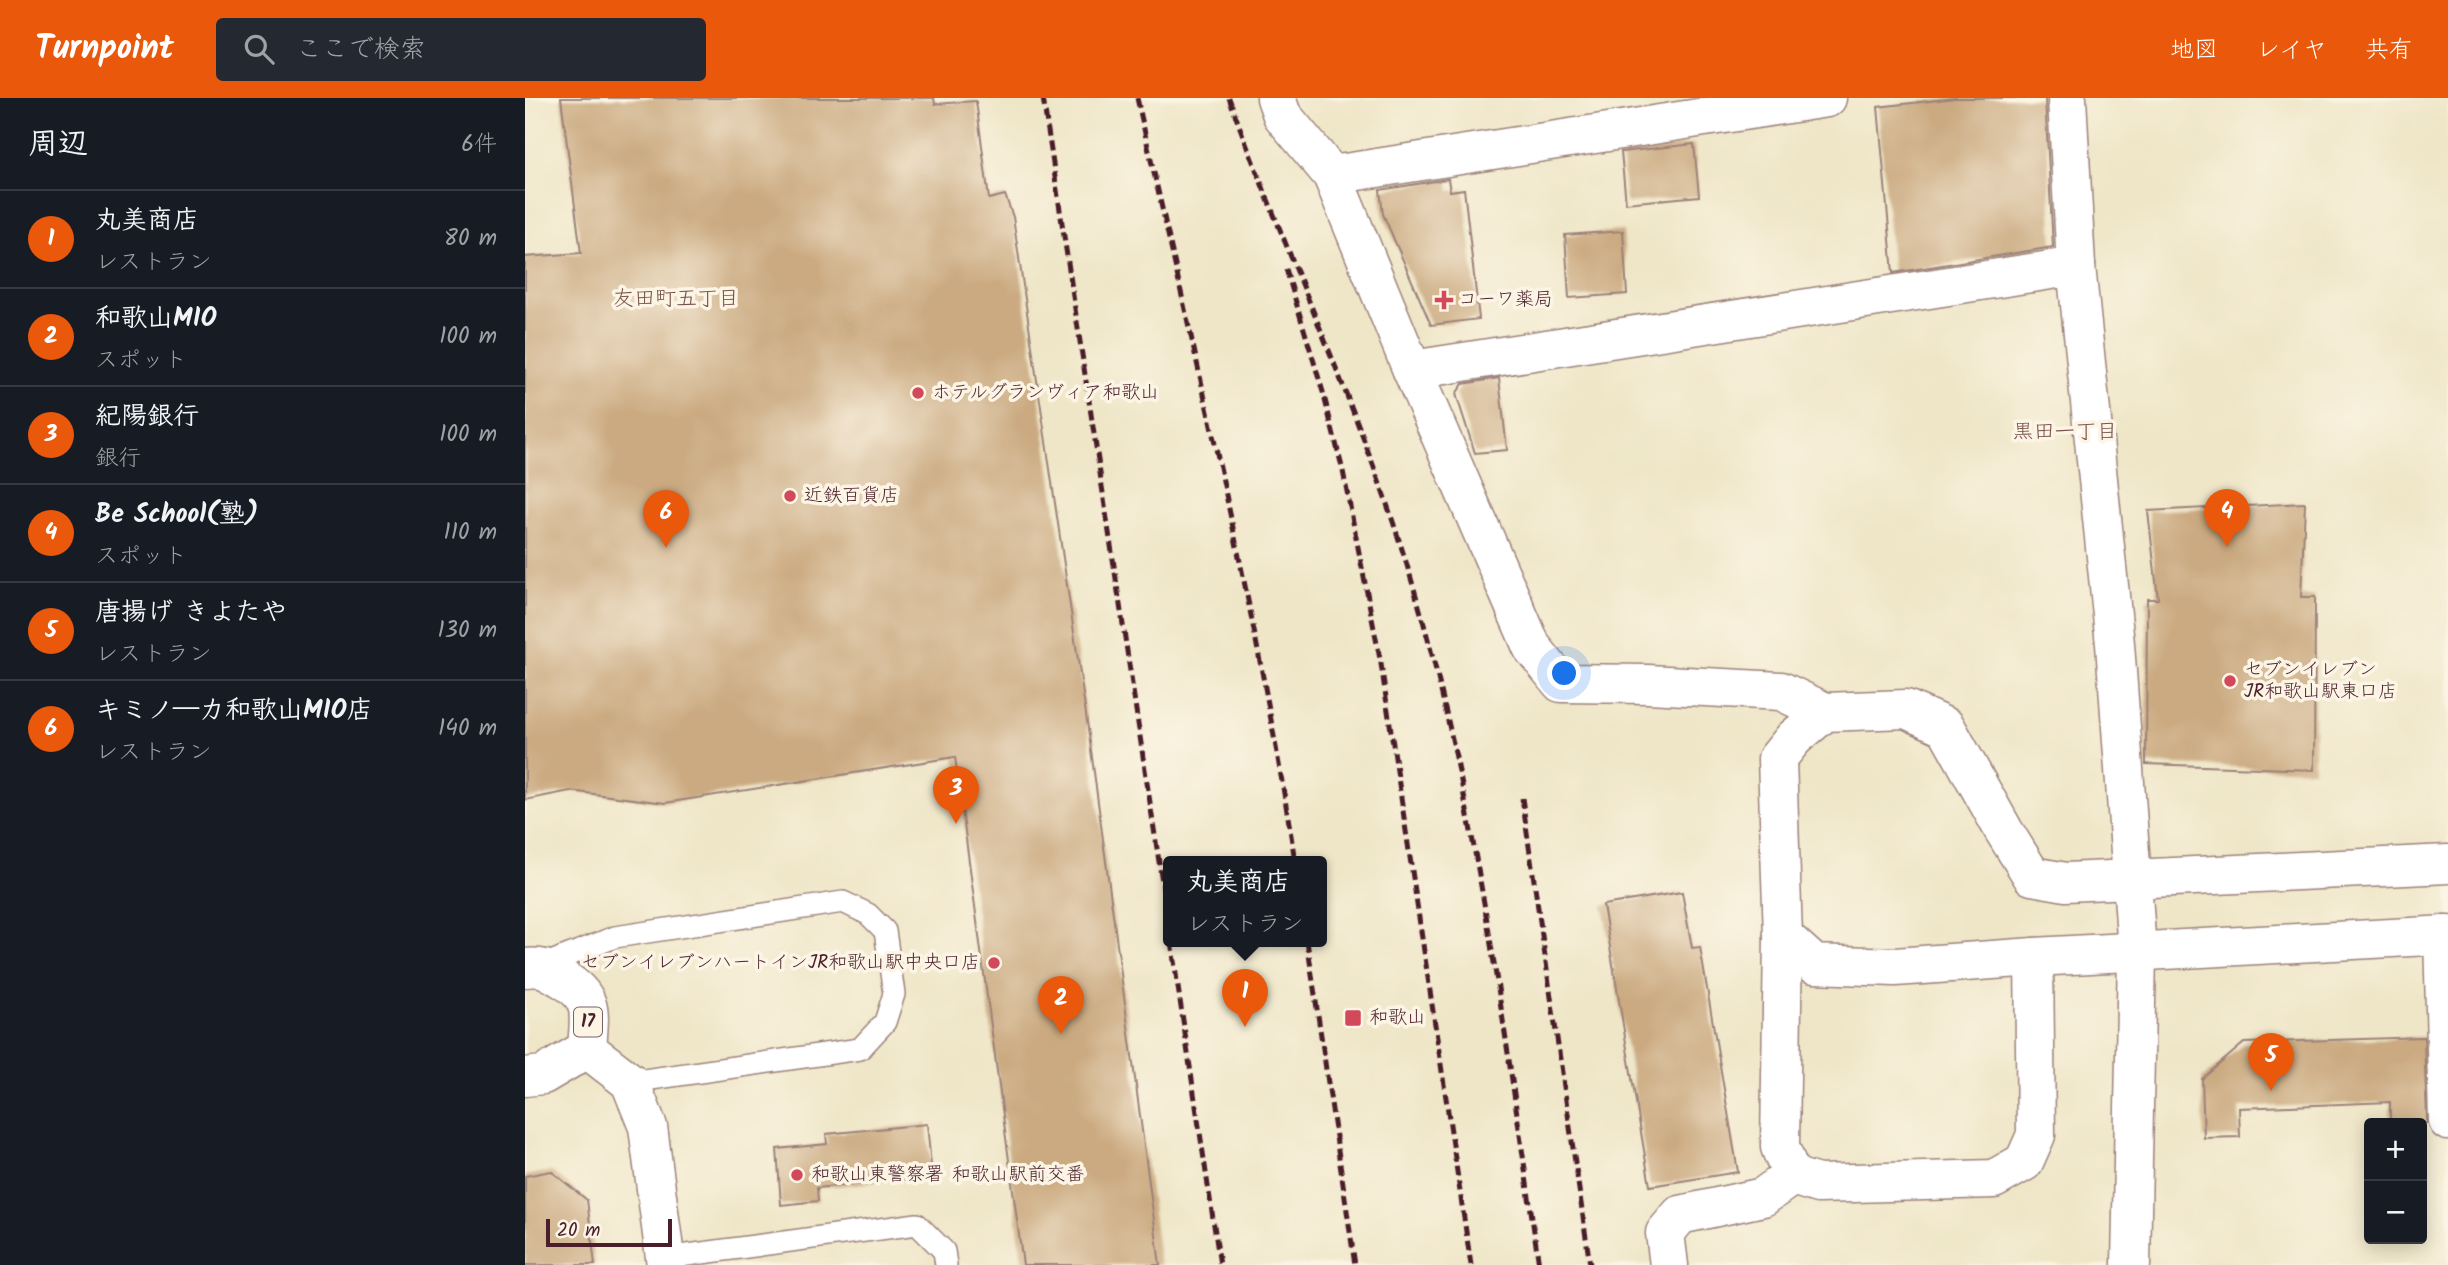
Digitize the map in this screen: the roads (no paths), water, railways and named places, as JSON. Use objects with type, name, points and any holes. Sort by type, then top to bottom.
[{"type":"street","points":[[1276,98],[1282,115],[1332,175],[1412,370],[1532,647],[1561,683],[1648,684],[1781,691],[1825,712],[1906,709],[1946,727],[2032,876],[2066,882],[2448,864]]},
{"type":"street","points":[[1332,175],[1827,98]]},
{"type":"street","points":[[2067,98],[2075,266],[2115,644],[2137,952],[2131,1265]]},
{"type":"street","points":[[1412,370],[2075,266]]},
{"type":"street","points":[[1792,1176],[1780,1147],[1783,936],[1777,759],[1794,738],[1825,712]]},
{"type":"street","points":[[1783,936],[1814,964],[1895,967],[2445,935],[2448,1121]]},
{"type":"street","points":[[1792,1176],[1818,1184],[1994,1179],[2024,1162],[2036,1135],[2034,957]]},
{"type":"street","name":"17","points":[[525,1077],[543,1074],[587,1049],[589,1009],[579,988],[533,967]]},
{"type":"street","points":[[587,1049],[629,1082],[648,1126],[666,1261]]},
{"type":"street","points":[[1669,1265],[1665,1233],[1680,1215],[1763,1197],[1792,1176]]},
{"type":"lane","points":[[533,967],[615,937],[843,902],[868,914],[884,931],[894,994],[884,1022],[860,1049],[629,1082]]},
{"type":"lane","points":[[666,1261],[917,1224],[944,1251],[946,1265]]},
{"type":"railway","points":[[1043,98],[1163,888]]},
{"type":"railway","points":[[1137,98],[1242,573],[1294,856]]},
{"type":"railway","points":[[1229,98],[1354,413],[1419,606],[1440,687],[1475,851],[1539,1265]]},
{"type":"railway","points":[[1286,269],[1323,392],[1343,471],[1381,664],[1471,1265]]},
{"type":"railway","points":[[1522,798],[1590,1265]]},
{"type":"railway","points":[[1172,947],[1220,1265]]},
{"type":"railway","points":[[1308,947],[1355,1265]]},
{"type":"place","name":"コーワ薬局","points":[[1444,300]]},
{"type":"place","name":"ホテルグランヴィア和歌山","points":[[918,393]]},
{"type":"place","name":"近鉄百貨店","points":[[790,496]]},
{"type":"place","name":"Be School(塾)","points":[[2227,547]]},
{"type":"place","name":"キミノ―カ和歌山MIO店","points":[[666,548]]},
{"type":"place","name":"セブンイレブン JR和歌山駅東口店","points":[[2230,681]]},
{"type":"place","name":"紀陽銀行","points":[[956,824]]},
{"type":"place","name":"セブンイレブンハートインJR和歌山駅中央口店","points":[[994,963]]},
{"type":"place","name":"和歌山","points":[[1353,1018]]},
{"type":"place","name":"丸美商店","points":[[1245,1027]]},
{"type":"place","name":"和歌山MIO","points":[[1061,1034]]},
{"type":"place","name":"唐揚げ きよたや","points":[[2271,1091]]},
{"type":"place","name":"和歌山東警察署 和歌山駅前交番","points":[[797,1175]]},
{"type":"district","name":"友田町五丁目","points":[[676,299]]},
{"type":"district","name":"黒田一丁目","points":[[2065,432]]}]
